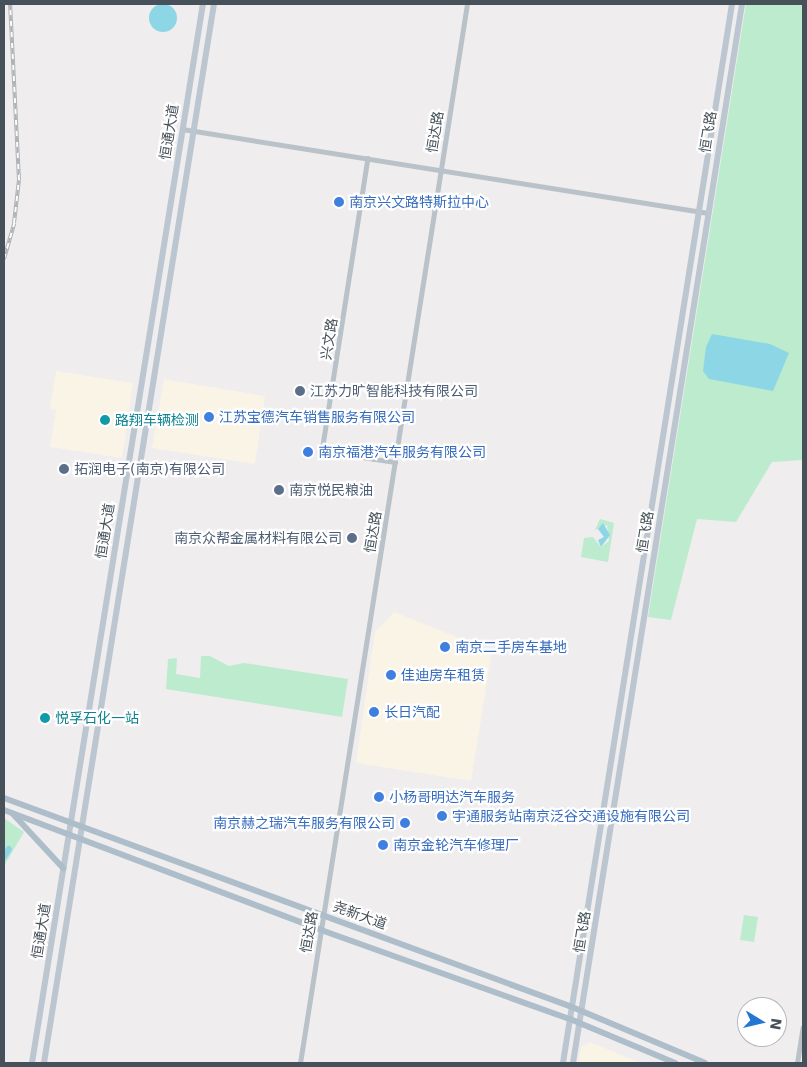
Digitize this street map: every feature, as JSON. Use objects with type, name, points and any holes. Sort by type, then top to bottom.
[{"type":"main road","name":"恒通大道","points":[[32,1063],[203,4]]},
{"type":"main road","name":"恒通大道","points":[[44,1063],[84,828],[214,4]]},
{"type":"main road","name":"恒飞路","points":[[563,1063],[732,4]]},
{"type":"main road","name":"恒飞路","points":[[573,1063],[742,4]]},
{"type":"main road","name":"尧新大道","points":[[4,798],[70,824],[572,1007],[705,1063]]},
{"type":"main road","name":"尧新大道","points":[[7,811],[321,930],[570,1019],[675,1063]]},
{"type":"main road","points":[[7,811],[38,838],[63,868]]},
{"type":"street","name":"恒达路","points":[[300,1063],[467,4]]},
{"type":"street","points":[[182,129],[708,213]]},
{"type":"street","name":"兴文路","points":[[368,158],[322,450],[395,462]]},
{"type":"street","points":[[798,1063],[803,1027]]},
{"type":"shaded area","points":[[56,371],[133,383],[122,458],[50,447],[56,410],[50,409]]},
{"type":"shaded area","name":"江苏宝德汽车销售服务有限公司","points":[[164,379],[265,396],[255,464],[152,448]]},
{"type":"shaded area","points":[[394,612],[492,651],[471,781],[356,763],[375,632]]},
{"type":"shaded area","points":[[590,1042],[641,1063],[578,1063],[581,1047]]},
{"type":"green space","points":[[746,4],[803,4],[803,460],[772,462],[736,522],[697,519],[671,620],[648,617]]},
{"type":"green space","points":[[600,519],[614,523],[608,562],[581,557],[584,538],[593,537],[601,547],[609,541],[607,525],[595,530]]},
{"type":"green space","points":[[201,656],[210,656],[229,666],[244,663],[348,679],[342,717],[166,689],[168,659],[177,658],[176,674],[200,678]]},
{"type":"green space","points":[[4,818],[24,832],[4,866]]},
{"type":"green space","points":[[744,915],[758,917],[754,942],[740,940]]},
{"type":"water","points":[[163,4],[173,8],[177,18],[173,28],[163,32],[153,28],[149,18],[153,8]]},
{"type":"water","points":[[712,334],[770,344],[789,353],[773,391],[709,379],[703,371],[706,347]]},
{"type":"water","points":[[603,523],[610,535],[601,547],[598,540],[604,537],[598,529]]},
{"type":"waterway","points":[[4,857],[9,849]]},
{"type":"railway","points":[[4,259],[14,223],[19,180],[10,4]]},
{"type":"place","name":"南京兴文路特斯拉中心","points":[[339,202]]},
{"type":"place","name":"江苏力旷智能科技有限公司","points":[[300,391]]},
{"type":"place","name":"江苏宝德汽车销售服务有限公司","points":[[209,417]]},
{"type":"place","name":"路翔车辆检测","points":[[105,420]]},
{"type":"place","name":"南京福港汽车服务有限公司","points":[[308,452]]},
{"type":"place","name":"拓润电子(南京)有限公司","points":[[64,469]]},
{"type":"place","name":"南京悦民粮油","points":[[279,490]]},
{"type":"place","name":"南京众帮金属材料有限公司","points":[[352,538]]},
{"type":"place","name":"南京二手房车基地","points":[[445,647]]},
{"type":"place","name":"佳迪房车租赁","points":[[391,675]]},
{"type":"place","name":"长日汽配","points":[[374,712]]},
{"type":"place","name":"悦孚石化一站","points":[[45,718]]},
{"type":"place","name":"小杨哥明达汽车服务","points":[[379,797]]},
{"type":"place","name":"宇通服务站南京泛谷交通设施有限公司","points":[[442,816]]},
{"type":"place","name":"南京赫之瑞汽车服务有限公司","points":[[405,823]]},
{"type":"place","name":"南京金轮汽车修理厂","points":[[383,845]]}]
